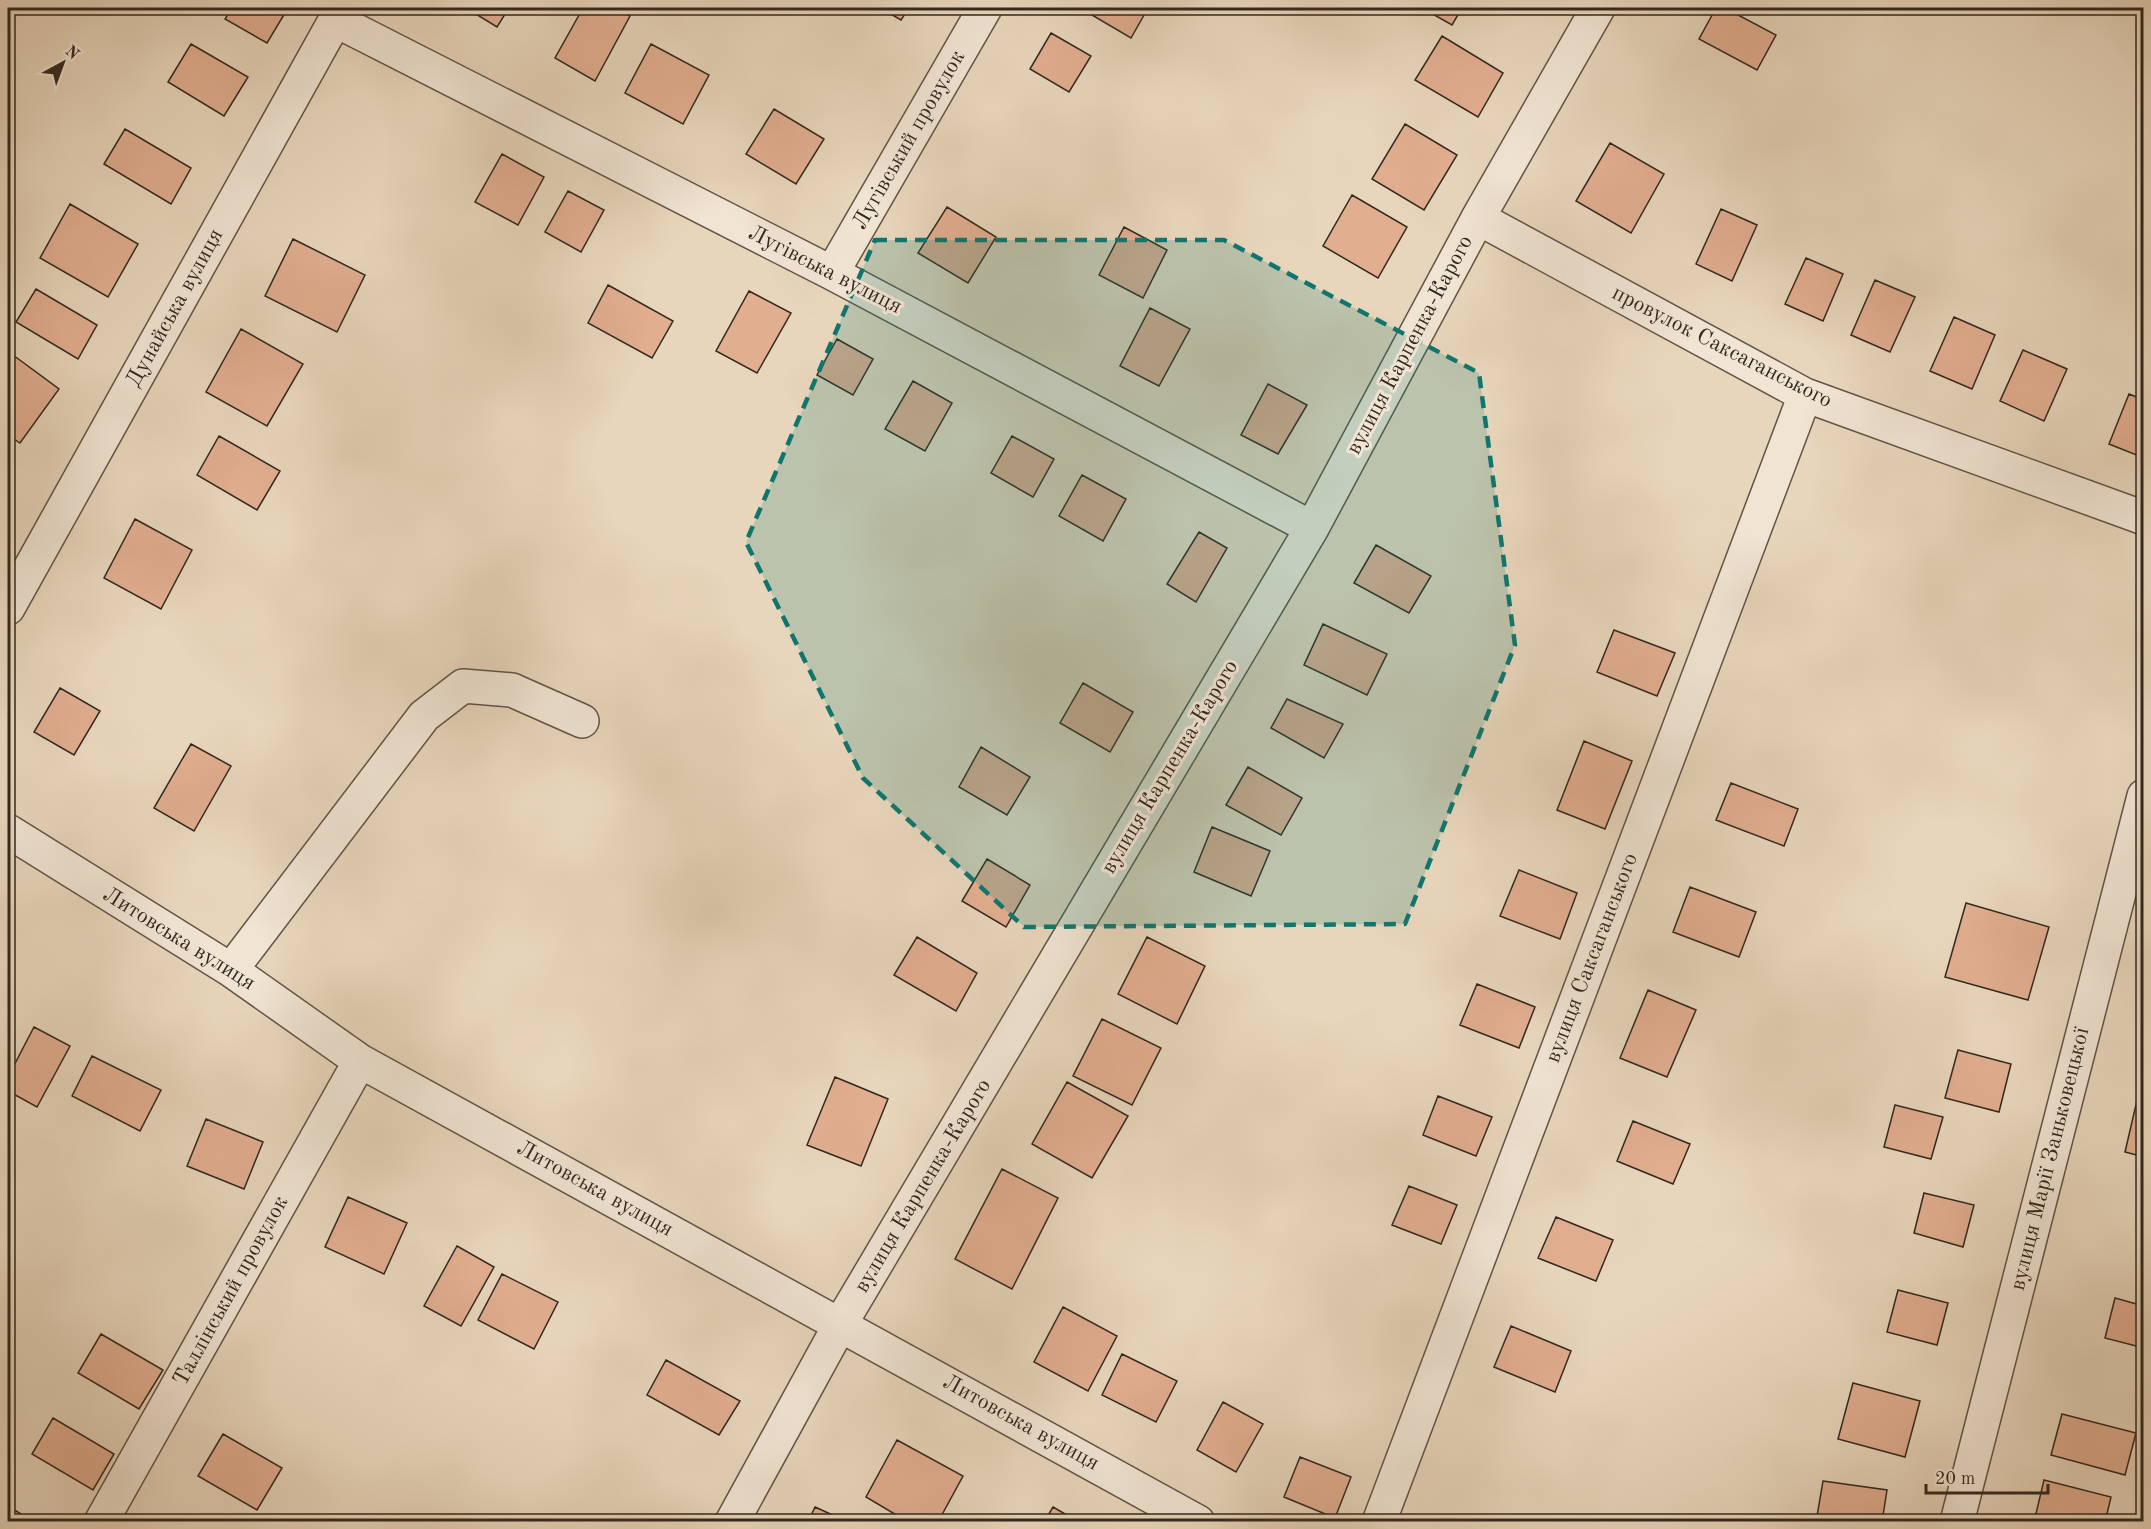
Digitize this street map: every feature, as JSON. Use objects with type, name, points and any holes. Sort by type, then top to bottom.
[{"type":"street","name":"Лугівський провулок","points":[[832,273],[985,8]]},
{"type":"street","name":"вулиця Карпенка-Карого","points":[[732,1521],[841,1323],[1312,528],[1479,218],[1598,8]]},
{"type":"street","name":"Лугівська вулиця","points":[[338,14],[1312,528]]},
{"type":"street","name":"Дунайська вулиця","points":[[8,608],[338,14]]},
{"type":"street","name":"провулок Саксаганського","points":[[1479,218],[1805,395],[2144,518]]},
{"type":"street","name":"вулиця Саксаганського","points":[[1379,1521],[1805,395]]},
{"type":"street","points":[[231,970],[424,716],[463,687],[512,690],[582,721]]},
{"type":"street","name":"вулиця Марії Заньковецької","points":[[1957,1521],[2144,796]]},
{"type":"street","name":"Литовська вулиця","points":[[8,831],[231,970],[360,1061],[1198,1521]]},
{"type":"street","name":"Таллінський провулок","points":[[101,1521],[360,1061]]},
{"type":"highlighted area","points":[[875,240],[1224,240],[1479,373],[1515,645],[1405,924],[1024,927],[863,778],[746,542]]},
{"type":"building","points":[[232,8],[288,8],[267,43],[225,19]]},
{"type":"building","points":[[466,8],[509,8],[497,27]]},
{"type":"building","points":[[583,8],[615,8],[630,16],[595,81],[555,58]]},
{"type":"building","points":[[880,8],[909,8],[901,20]]},
{"type":"building","points":[[1080,8],[1148,8],[1131,38]]},
{"type":"building","points":[[1422,8],[1462,8],[1452,25]]},
{"type":"building","points":[[1716,8],[1725,8],[1776,35],[1757,70],[1699,39]]},
{"type":"building","points":[[2120,8],[2144,8],[2144,17]]},
{"type":"building","points":[[1051,33],[1091,56],[1069,92],[1030,69]]},
{"type":"building","points":[[1442,36],[1503,73],[1478,117],[1415,80]]},
{"type":"building","points":[[191,44],[248,77],[224,116],[168,82]]},
{"type":"building","points":[[651,44],[709,75],[683,124],[625,93]]},
{"type":"building","points":[[774,109],[824,139],[796,184],[746,154]]},
{"type":"building","points":[[1405,124],[1457,155],[1424,210],[1372,179]]},
{"type":"building","points":[[125,129],[191,168],[171,204],[104,164]]},
{"type":"building","points":[[1610,143],[1664,174],[1631,233],[1576,201]]},
{"type":"building","points":[[502,154],[544,177],[518,225],[475,202]]},
{"type":"building","points":[[568,191],[604,210],[581,252],[545,232]]},
{"type":"building","points":[[1352,195],[1407,227],[1378,278],[1323,246]]},
{"type":"building","points":[[70,204],[138,244],[108,297],[40,258]]},
{"type":"building","points":[[947,207],[996,237],[968,283],[918,253]]},
{"type":"building","points":[[1721,209],[1757,225],[1732,281],[1696,264]]},
{"type":"building","points":[[1124,227],[1167,250],[1143,298],[1099,275]]},
{"type":"building","points":[[293,239],[365,275],[337,332],[265,296]]},
{"type":"building","points":[[1806,258],[1843,274],[1823,321],[1785,304]]},
{"type":"building","points":[[1875,280],[1915,297],[1890,352],[1851,335]]},
{"type":"building","points":[[608,285],[673,321],[652,358],[588,323]]},
{"type":"building","points":[[36,289],[97,325],[78,359],[16,322]]},
{"type":"building","points":[[749,291],[791,313],[757,373],[716,351]]},
{"type":"building","points":[[1150,308],[1190,329],[1159,386],[1120,366]]},
{"type":"building","points":[[1954,317],[1995,335],[1972,389],[1930,371]]},
{"type":"building","points":[[241,329],[303,364],[267,426],[206,392]]},
{"type":"building","points":[[837,339],[873,359],[853,395],[817,375]]},
{"type":"building","points":[[2023,350],[2067,369],[2044,421],[2000,401]]},
{"type":"building","points":[[13,355],[59,389],[20,443],[8,435],[8,362]]},
{"type":"building","points":[[913,381],[952,403],[925,451],[885,429]]},
{"type":"building","points":[[1268,384],[1307,405],[1278,454],[1241,435]]},
{"type":"building","points":[[2129,394],[2144,400],[2144,458],[2109,444]]},
{"type":"building","points":[[219,436],[280,471],[257,510],[197,475]]},
{"type":"building","points":[[1012,436],[1054,459],[1033,497],[991,473]]},
{"type":"building","points":[[1082,475],[1126,499],[1103,541],[1059,516]]},
{"type":"building","points":[[135,519],[192,550],[161,609],[104,578]]},
{"type":"building","points":[[1199,532],[1227,548],[1196,602],[1167,584]]},
{"type":"building","points":[[1376,545],[1431,576],[1409,613],[1354,583]]},
{"type":"building","points":[[1323,624],[1387,654],[1367,695],[1304,665]]},
{"type":"building","points":[[1614,630],[1675,653],[1657,696],[1597,672]]},
{"type":"building","points":[[1083,683],[1133,712],[1110,752],[1060,723]]},
{"type":"building","points":[[60,688],[100,711],[74,755],[34,732]]},
{"type":"building","points":[[1287,699],[1343,724],[1324,758],[1271,728]]},
{"type":"building","points":[[1584,741],[1632,761],[1605,829],[1557,810]]},
{"type":"building","points":[[191,744],[231,766],[194,831],[154,808]]},
{"type":"building","points":[[981,747],[1030,777],[1007,815],[959,787]]},
{"type":"building","points":[[1248,767],[1302,798],[1281,835],[1226,805]]},
{"type":"building","points":[[1731,783],[1798,809],[1784,846],[1716,820]]},
{"type":"building","points":[[1212,827],[1270,851],[1251,896],[1194,872]]},
{"type":"building","points":[[987,859],[1030,885],[1006,927],[962,901]]},
{"type":"building","points":[[1519,870],[1577,893],[1560,939],[1500,916]]},
{"type":"building","points":[[1690,887],[1756,912],[1739,957],[1673,932]]},
{"type":"building","points":[[1966,903],[2049,927],[2028,1000],[1945,977]]},
{"type":"building","points":[[917,937],[977,973],[956,1011],[894,975]]},
{"type":"building","points":[[1147,937],[1205,966],[1177,1024],[1118,994]]},
{"type":"building","points":[[1477,984],[1535,1007],[1519,1048],[1460,1025]]},
{"type":"building","points":[[1648,990],[1696,1010],[1667,1077],[1620,1058]]},
{"type":"building","points":[[1102,1019],[1161,1048],[1132,1105],[1073,1076]]},
{"type":"building","points":[[34,1027],[70,1046],[37,1107],[8,1091],[8,1077]]},
{"type":"building","points":[[1958,1050],[2011,1064],[1999,1112],[1945,1098]]},
{"type":"building","points":[[92,1056],[161,1090],[140,1131],[72,1096]]},
{"type":"building","points":[[835,1077],[888,1099],[861,1166],[807,1145]]},
{"type":"building","points":[[1067,1082],[1128,1116],[1092,1178],[1032,1144]]},
{"type":"building","points":[[1438,1096],[1492,1117],[1476,1156],[1423,1135]]},
{"type":"building","points":[[2138,1096],[2144,1097],[2144,1157],[2125,1152]]},
{"type":"building","points":[[1895,1105],[1943,1117],[1931,1159],[1884,1147]]},
{"type":"building","points":[[206,1119],[263,1142],[244,1189],[187,1166]]},
{"type":"building","points":[[1633,1121],[1690,1144],[1673,1184],[1617,1161]]},
{"type":"building","points":[[1002,1169],[1058,1198],[1012,1289],[955,1259]]},
{"type":"building","points":[[1409,1186],[1457,1205],[1441,1244],[1392,1225]]},
{"type":"building","points":[[1924,1193],[1974,1205],[1963,1247],[1914,1233]]},
{"type":"building","points":[[348,1197],[407,1223],[384,1274],[325,1247]]},
{"type":"building","points":[[1556,1217],[1613,1240],[1596,1281],[1538,1258]]},
{"type":"building","points":[[457,1246],[494,1267],[461,1326],[424,1306]]},
{"type":"building","points":[[502,1274],[558,1302],[534,1349],[478,1320]]},
{"type":"building","points":[[1898,1290],[1948,1303],[1937,1345],[1887,1332]]},
{"type":"building","points":[[2115,1298],[2144,1306],[2144,1348],[2105,1338]]},
{"type":"building","points":[[1063,1307],[1117,1336],[1088,1391],[1034,1362]]},
{"type":"building","points":[[1511,1326],[1571,1351],[1555,1392],[1494,1367]]},
{"type":"building","points":[[101,1334],[163,1370],[139,1409],[78,1373]]},
{"type":"building","points":[[1122,1354],[1177,1381],[1156,1422],[1102,1395]]},
{"type":"building","points":[[666,1360],[740,1401],[719,1435],[647,1395]]},
{"type":"building","points":[[1853,1383],[1920,1401],[1905,1457],[1838,1439]]},
{"type":"building","points":[[1223,1402],[1263,1424],[1236,1472],[1197,1450]]},
{"type":"building","points":[[2062,1414],[2136,1433],[2125,1475],[2051,1455]]},
{"type":"building","points":[[53,1418],[114,1454],[93,1490],[32,1454]]},
{"type":"building","points":[[223,1434],[282,1468],[257,1510],[198,1476]]},
{"type":"building","points":[[897,1440],[963,1476],[938,1522],[908,1522],[866,1497]]},
{"type":"building","points":[[1300,1457],[1351,1477],[1335,1518],[1284,1497]]},
{"type":"building","points":[[2044,1480],[2111,1497],[2105,1522],[2034,1522]]},
{"type":"building","points":[[1823,1481],[1887,1490],[1882,1522],[1816,1522]]},
{"type":"building","points":[[8,1506],[34,1522],[8,1522]]},
{"type":"building","points":[[815,1507],[848,1522],[808,1522]]},
{"type":"building","points":[[1053,1507],[1079,1522],[1044,1522]]}]
